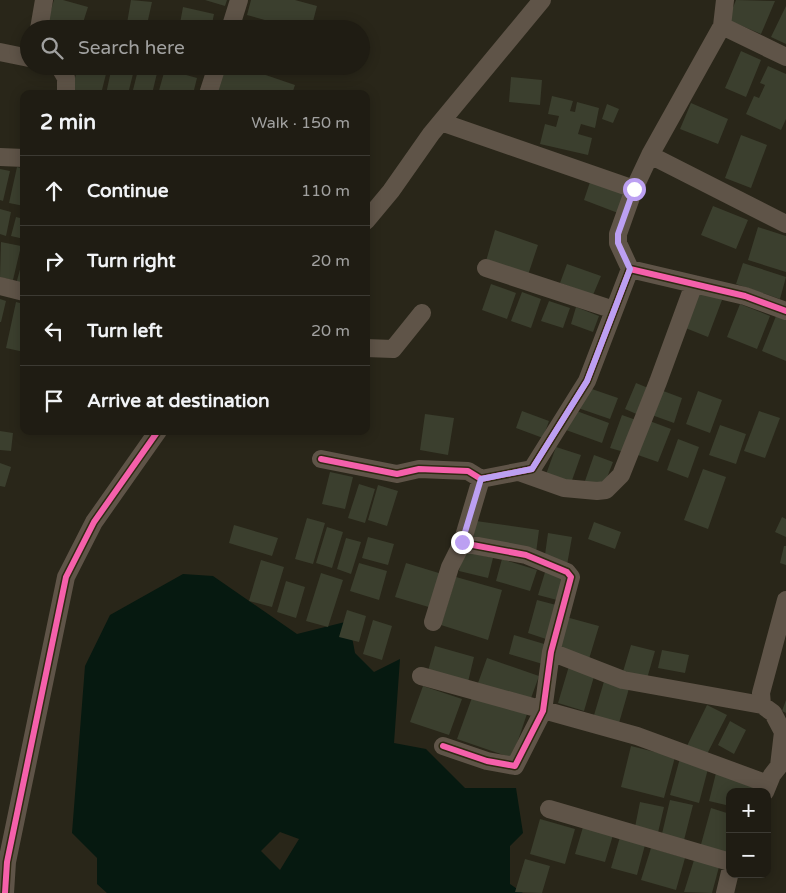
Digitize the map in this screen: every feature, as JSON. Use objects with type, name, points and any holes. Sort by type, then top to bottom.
[{"type":"street","points":[[41,20],[44,0]]},
{"type":"street","points":[[233,20],[240,0]]},
{"type":"street","points":[[370,216],[391,191],[441,122],[542,0]]},
{"type":"street","points":[[321,460],[397,474],[420,469],[468,471],[481,479],[532,469],[587,381],[630,269],[618,243],[618,234],[634,189],[650,155],[722,26],[725,0]]},
{"type":"street","points":[[722,26],[786,57]]},
{"type":"street","points":[[0,52],[20,56]]},
{"type":"street","points":[[64,75],[66,90]]},
{"type":"street","points":[[209,90],[214,75]]},
{"type":"street","points":[[441,122],[634,189]]},
{"type":"street","points":[[650,155],[786,224]]},
{"type":"street","points":[[0,156],[20,158]]},
{"type":"street","points":[[486,268],[614,310]]},
{"type":"street","points":[[630,269],[745,296],[786,311]]},
{"type":"street","points":[[519,472],[564,488],[597,491],[606,490],[621,475],[694,284]]},
{"type":"street","points":[[0,286],[20,291]]},
{"type":"street","points":[[370,348],[393,349],[422,313]]},
{"type":"street","points":[[5,893],[7,862],[66,577],[94,522],[155,435]]},
{"type":"street","points":[[433,622],[450,567],[462,542],[481,479]]},
{"type":"street","points":[[443,746],[487,761],[515,766],[543,710],[551,652],[569,586],[570,574],[526,555],[462,542]]},
{"type":"street","points":[[762,705],[761,693],[779,619],[786,600]]},
{"type":"street","points":[[421,676],[637,736],[766,788],[782,768],[783,732],[774,713],[762,705],[623,680],[551,652]]},
{"type":"street","points":[[549,809],[726,861]]},
{"type":"street","points":[[725,893],[729,878]]},
{"type":"shaded area","points":[[183,574],[213,576],[297,634],[349,621],[355,653],[374,672],[400,659],[394,743],[426,749],[465,788],[516,788],[523,833],[510,846],[510,884],[523,893],[107,893],[97,884],[97,858],[72,833],[85,666],[110,615]],"holes":[[[280,832],[299,839],[280,870],[261,851]]]},
{"type":"building","points":[[54,0],[63,0],[88,7],[84,20],[48,20]]},
{"type":"building","points":[[131,0],[152,2],[148,20],[128,20]]},
{"type":"building","points":[[205,0],[227,0],[225,6]]},
{"type":"building","points":[[251,0],[295,0],[317,6],[313,20],[265,20],[247,15]]},
{"type":"building","points":[[736,0],[775,1],[761,34],[728,20]]},
{"type":"building","points":[[786,6],[786,44],[771,37]]},
{"type":"building","points":[[183,7],[214,14],[213,20],[181,20]]},
{"type":"building","points":[[741,51],[761,60],[746,97],[725,88]]},
{"type":"building","points":[[768,66],[786,74],[786,119],[781,130],[746,114],[754,96],[759,98],[765,85],[760,83]]},
{"type":"building","points":[[76,75],[106,75],[102,90],[72,90]]},
{"type":"building","points":[[110,75],[133,75],[129,90],[107,90]]},
{"type":"building","points":[[137,75],[157,75],[153,90],[133,90]]},
{"type":"building","points":[[163,75],[186,75],[197,78],[194,90],[159,90]]},
{"type":"building","points":[[222,75],[266,75],[295,85],[293,90],[216,90]]},
{"type":"building","points":[[511,77],[542,80],[540,105],[509,102]]},
{"type":"building","points":[[552,96],[573,101],[570,111],[575,112],[577,102],[599,108],[595,128],[581,124],[578,134],[592,138],[588,155],[540,144],[545,124],[556,127],[559,116],[548,114]]},
{"type":"building","points":[[691,103],[728,119],[718,144],[680,129]]},
{"type":"building","points":[[607,104],[619,109],[613,123],[602,119]]},
{"type":"building","points":[[741,135],[767,145],[751,188],[725,178]]},
{"type":"building","points":[[17,167],[20,168],[20,205],[9,203]]},
{"type":"building","points":[[0,169],[10,171],[3,201],[0,200]]},
{"type":"building","points":[[590,182],[625,194],[618,213],[584,200]]},
{"type":"building","points":[[713,206],[748,220],[736,249],[701,235]]},
{"type":"building","points":[[0,209],[11,212],[6,236],[0,234]]},
{"type":"building","points":[[16,217],[20,218],[20,238],[11,236]]},
{"type":"building","points":[[758,227],[786,236],[786,272],[748,260]]},
{"type":"building","points":[[495,230],[538,245],[528,275],[486,261]]},
{"type":"building","points":[[1,242],[20,246],[13,280],[0,277]]},
{"type":"building","points":[[743,263],[786,277],[780,299],[736,284]]},
{"type":"building","points":[[567,264],[601,276],[593,295],[560,283]]},
{"type":"building","points":[[20,270],[20,285],[16,284]]},
{"type":"building","points":[[491,284],[516,293],[507,319],[482,310]]},
{"type":"building","points":[[697,290],[722,300],[708,337],[683,327]]},
{"type":"building","points":[[522,292],[541,299],[531,328],[511,321]]},
{"type":"building","points":[[0,299],[6,301],[1,322],[0,322]]},
{"type":"building","points":[[549,301],[570,308],[563,328],[541,321]]},
{"type":"building","points":[[16,302],[20,303],[20,351],[6,348]]},
{"type":"building","points":[[740,304],[770,316],[757,349],[727,337]]},
{"type":"building","points":[[576,307],[599,316],[593,332],[571,324]]},
{"type":"building","points":[[776,316],[786,320],[786,361],[762,351]]},
{"type":"building","points":[[636,383],[653,390],[641,416],[625,409]]},
{"type":"building","points":[[586,387],[618,398],[610,419],[578,408]]},
{"type":"building","points":[[658,389],[682,398],[674,423],[649,414]]},
{"type":"building","points":[[698,391],[722,400],[710,433],[686,424]]},
{"type":"building","points":[[574,410],[609,423],[602,443],[566,430]]},
{"type":"building","points":[[522,411],[549,421],[543,438],[516,428]]},
{"type":"building","points":[[759,411],[780,418],[765,458],[744,451]]},
{"type":"building","points":[[425,414],[454,418],[448,455],[420,450]]},
{"type":"building","points":[[622,415],[636,420],[624,452],[610,448]]},
{"type":"building","points":[[647,420],[671,429],[658,462],[635,454]]},
{"type":"building","points":[[720,425],[746,434],[736,464],[709,455]]},
{"type":"building","points":[[0,431],[13,433],[11,451],[0,450]]},
{"type":"building","points":[[678,439],[699,447],[688,478],[667,470]]},
{"type":"building","points":[[556,447],[581,455],[570,486],[545,477]]},
{"type":"building","points":[[594,455],[613,462],[603,488],[585,481]]},
{"type":"building","points":[[0,463],[11,467],[5,487],[0,486]]},
{"type":"building","points":[[703,469],[726,477],[708,529],[684,520]]},
{"type":"building","points":[[330,472],[353,477],[345,509],[322,504]]},
{"type":"building","points":[[359,484],[375,489],[365,523],[348,518]]},
{"type":"building","points":[[378,485],[398,491],[387,526],[368,520]]},
{"type":"building","points":[[782,517],[786,519],[786,537],[775,532]]},
{"type":"building","points":[[307,518],[325,523],[313,564],[295,559]]},
{"type":"building","points":[[476,521],[539,530],[536,553],[472,543]]},
{"type":"building","points":[[594,522],[621,532],[615,549],[588,539]]},
{"type":"building","points":[[234,525],[278,538],[272,556],[229,543]]},
{"type":"building","points":[[327,527],[343,532],[332,568],[316,563]]},
{"type":"building","points":[[548,533],[572,537],[567,565],[544,562]]},
{"type":"building","points":[[368,537],[394,544],[388,565],[362,558]]},
{"type":"building","points":[[346,538],[361,542],[351,574],[337,569]]},
{"type":"building","points":[[784,546],[786,546],[786,565],[780,563]]},
{"type":"building","points":[[464,551],[493,558],[488,578],[459,571]]},
{"type":"building","points":[[502,559],[537,570],[530,591],[496,581]]},
{"type":"building","points":[[261,560],[284,567],[272,607],[249,601]]},
{"type":"building","points":[[359,563],[387,571],[379,600],[350,591]]},
{"type":"building","points":[[406,563],[442,574],[432,608],[395,597]]},
{"type":"building","points":[[546,569],[568,575],[561,601],[538,595]]},
{"type":"building","points":[[321,573],[343,580],[328,627],[306,621]]},
{"type":"building","points":[[456,577],[502,590],[488,640],[441,625]]},
{"type":"building","points":[[286,581],[305,587],[296,618],[277,612]]},
{"type":"building","points":[[537,600],[560,606],[549,640],[528,633]]},
{"type":"building","points":[[347,610],[366,616],[359,642],[339,637]]},
{"type":"building","points":[[566,617],[599,626],[589,659],[556,650]]},
{"type":"building","points":[[373,620],[392,626],[382,660],[363,654]]},
{"type":"building","points":[[514,635],[551,646],[546,665],[509,654]]},
{"type":"building","points":[[631,645],[655,651],[646,682],[622,675]]},
{"type":"building","points":[[435,646],[474,657],[468,682],[428,671]]},
{"type":"building","points":[[662,650],[689,655],[685,673],[658,668]]},
{"type":"building","points":[[487,658],[539,676],[530,701],[478,683]]},
{"type":"building","points":[[569,666],[595,673],[584,711],[558,703]]},
{"type":"building","points":[[605,678],[630,685],[617,730],[592,722]]},
{"type":"building","points":[[423,686],[462,699],[449,735],[410,722]]},
{"type":"building","points":[[474,692],[528,711],[512,758],[457,739]]},
{"type":"building","points":[[786,700],[786,713],[782,711]]},
{"type":"building","points":[[707,705],[727,715],[704,760],[685,750]]},
{"type":"building","points":[[730,721],[746,730],[734,754],[718,745]]},
{"type":"building","points":[[631,746],[675,757],[664,798],[621,787]]},
{"type":"building","points":[[680,758],[709,765],[699,803],[670,795]]},
{"type":"building","points":[[716,773],[754,783],[753,788],[726,788],[726,805],[709,801]]},
{"type":"building","points":[[670,800],[693,805],[683,844],[661,838]]},
{"type":"building","points":[[640,802],[664,807],[657,837],[634,832]]},
{"type":"building","points":[[711,808],[726,813],[726,855],[700,848]]},
{"type":"building","points":[[540,819],[575,829],[565,864],[530,854]]},
{"type":"building","points":[[583,827],[613,835],[605,862],[575,854]]},
{"type":"building","points":[[620,837],[645,845],[637,875],[611,868]]},
{"type":"building","points":[[651,848],[685,858],[676,890],[641,880]]},
{"type":"building","points":[[525,859],[550,866],[542,893],[515,892]]},
{"type":"building","points":[[694,860],[719,867],[712,893],[684,892]]},
{"type":"cycle path","points":[[321,459],[397,474],[419,469],[468,471],[481,479],[532,469],[587,381],[630,269],[745,296],[786,311]]},
{"type":"cycle path","points":[[5,893],[7,862],[66,577],[94,522],[155,435]]},
{"type":"cycle path","points":[[443,746],[487,761],[515,766],[543,711],[551,652],[571,577],[567,572],[526,555],[462,543]]},
{"type":"route","points":[[462,542],[481,479],[532,469],[587,381],[630,269],[618,243],[618,234],[634,189]]}]
